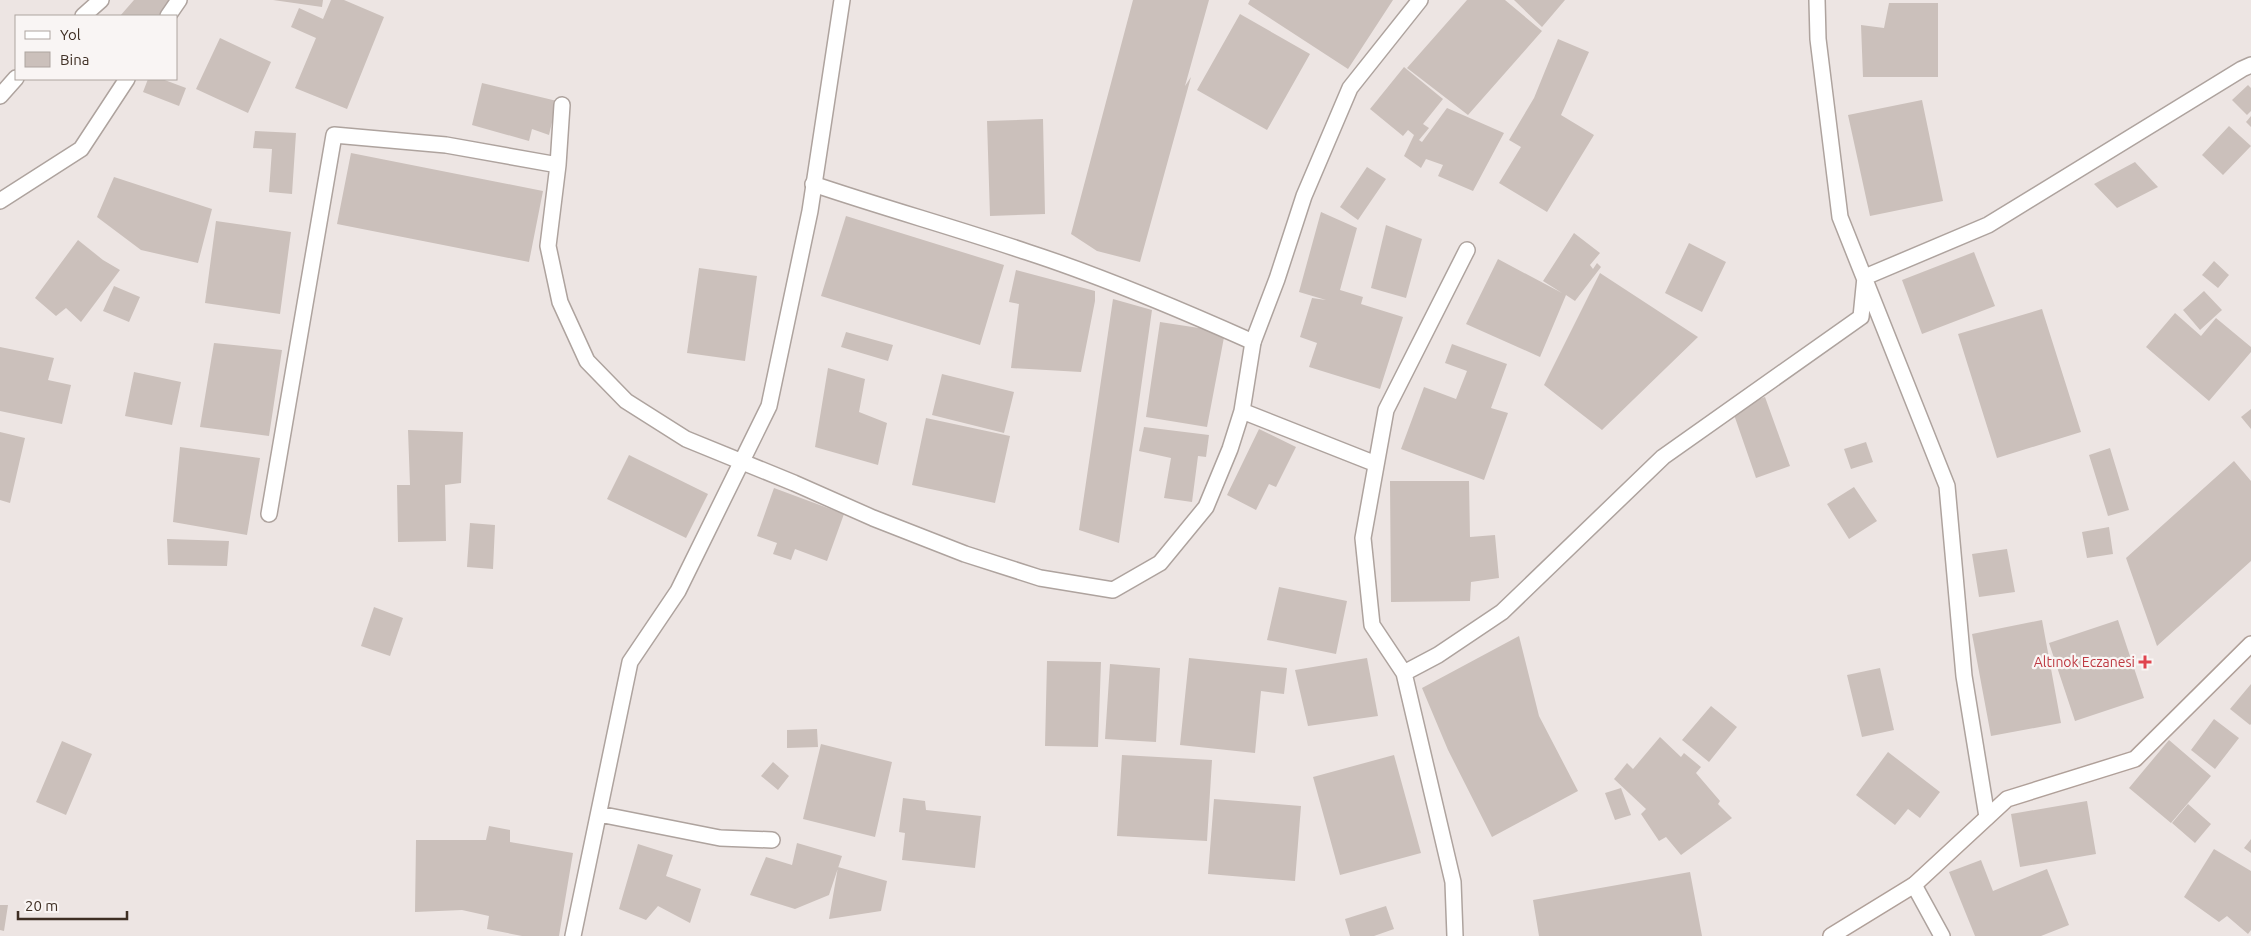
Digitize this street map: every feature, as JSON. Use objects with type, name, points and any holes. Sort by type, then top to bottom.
[{"type":"street","points":[[84,15],[101,0]]},
{"type":"street","points":[[169,15],[179,0]]},
{"type":"street","points":[[573,936],[630,662],[678,591],[769,406],[814,184],[842,0]]},
{"type":"street","points":[[562,105],[558,165],[548,246],[560,302],[587,361],[626,401],[686,439],[872,518],[965,554],[1040,578],[1113,590],[1160,563],[1206,506],[1230,449],[1242,411],[1253,342],[1277,279],[1304,196],[1350,88],[1420,0]]},
{"type":"street","points":[[1817,0],[1818,39],[1840,218],[1947,486],[1964,676],[1987,818]]},
{"type":"street","points":[[1865,277],[1988,225],[2233,74],[2251,65]]},
{"type":"street","points":[[0,96],[15,79]]},
{"type":"street","points":[[0,201],[80,149],[126,80]]},
{"type":"street","points":[[270,514],[334,135],[446,145],[558,165]]},
{"type":"street","points":[[814,184],[895,212],[1028,252],[1173,306],[1253,342]]},
{"type":"street","points":[[1455,936],[1453,882],[1404,673],[1372,626],[1363,538],[1386,410],[1467,250]]},
{"type":"street","points":[[1404,673],[1438,655],[1502,612],[1663,457],[1861,317],[1865,277]]},
{"type":"street","points":[[1242,411],[1376,464]]},
{"type":"street","points":[[1831,936],[1914,885],[2007,799],[2135,759],[2251,644]]},
{"type":"street","points":[[599,814],[720,838],[772,840]]},
{"type":"street","points":[[1914,885],[1942,936]]},
{"type":"building","points":[[134,0],[168,0],[170,2],[159,15],[121,15]]},
{"type":"building","points":[[273,0],[323,0],[322,7]]},
{"type":"building","points":[[331,0],[344,0],[384,17],[347,109],[295,88],[316,38],[291,27],[299,8],[323,19]]},
{"type":"building","points":[[1133,0],[1209,0],[1185,86],[1191,77],[1140,262],[1097,251],[1071,234]]},
{"type":"building","points":[[1250,0],[1393,0],[1348,69],[1248,4]]},
{"type":"building","points":[[1467,0],[1505,0],[1542,31],[1468,115],[1407,68]]},
{"type":"building","points":[[1514,0],[1565,0],[1542,27]]},
{"type":"building","points":[[1889,3],[1938,3],[1938,77],[1863,77],[1861,25],[1884,28]]},
{"type":"building","points":[[1240,14],[1310,54],[1267,130],[1197,90]]},
{"type":"building","points":[[220,38],[271,62],[248,113],[196,89]]},
{"type":"building","points":[[1558,39],[1589,52],[1561,115],[1594,135],[1547,212],[1499,183],[1521,147],[1509,140],[1534,98]]},
{"type":"building","points":[[1404,67],[1443,99],[1423,124],[1429,128],[1419,140],[1422,142],[1447,108],[1504,133],[1473,191],[1438,176],[1443,165],[1426,159],[1421,168],[1404,156],[1414,135],[1408,130],[1403,136],[1370,109]]},
{"type":"building","points":[[148,80],[165,80],[186,88],[179,106],[143,92]]},
{"type":"building","points":[[482,83],[557,101],[549,135],[532,129],[529,141],[472,125]]},
{"type":"building","points":[[2248,85],[2251,88],[2251,111],[2247,115],[2232,100]]},
{"type":"building","points":[[1922,100],[1943,201],[1870,216],[1848,115]]},
{"type":"building","points":[[2251,116],[2251,127],[2246,122]]},
{"type":"building","points":[[1043,119],[1045,214],[990,216],[987,121]]},
{"type":"building","points":[[2229,126],[2251,146],[2223,175],[2202,155]]},
{"type":"building","points":[[255,131],[296,133],[292,194],[269,192],[272,149],[253,148]]},
{"type":"building","points":[[351,153],[543,191],[529,262],[337,224]]},
{"type":"building","points":[[2135,162],[2158,187],[2117,208],[2094,184]]},
{"type":"building","points":[[1367,167],[1386,179],[1358,220],[1340,207]]},
{"type":"building","points":[[114,177],[212,209],[198,263],[141,250],[97,217]]},
{"type":"building","points":[[1321,212],[1357,228],[1340,290],[1363,297],[1361,304],[1403,317],[1380,389],[1309,367],[1317,343],[1300,337],[1312,298],[1326,300],[1299,292]]},
{"type":"building","points":[[846,216],[1004,265],[980,345],[821,296]]},
{"type":"building","points":[[216,221],[291,232],[280,314],[205,303]]},
{"type":"building","points":[[1386,225],[1422,239],[1406,298],[1371,288]]},
{"type":"building","points":[[1574,233],[1600,253],[1590,265],[1593,269],[1597,263],[1601,267],[1575,301],[1566,295],[1540,357],[1466,324],[1498,259],[1562,293],[1543,281]]},
{"type":"building","points":[[78,240],[103,260],[120,270],[81,322],[66,308],[56,316],[35,298]]},
{"type":"building","points":[[1689,243],[1726,262],[1702,312],[1665,293]]},
{"type":"building","points":[[1974,252],[1995,306],[1922,334],[1902,280]]},
{"type":"building","points":[[2214,261],[2229,275],[2218,288],[2202,275]]},
{"type":"building","points":[[699,268],[757,276],[745,361],[687,353]]},
{"type":"building","points":[[1016,270],[1095,291],[1095,301],[1081,372],[1011,368],[1019,304],[1009,302]]},
{"type":"building","points":[[1600,273],[1698,337],[1602,430],[1544,385]]},
{"type":"building","points":[[114,286],[140,297],[129,322],[103,311]]},
{"type":"building","points":[[2204,291],[2222,310],[2200,330],[2183,310]]},
{"type":"building","points":[[1113,299],[1152,310],[1119,543],[1079,530]]},
{"type":"building","points":[[2042,309],[2081,432],[1997,458],[1958,334]]},
{"type":"building","points":[[2175,313],[2201,336],[2216,318],[2251,347],[2251,352],[2209,401],[2146,347]]},
{"type":"building","points":[[1160,322],[1225,332],[1207,427],[1146,417]]},
{"type":"building","points":[[846,332],[893,345],[888,361],[841,347]]},
{"type":"building","points":[[214,343],[282,350],[269,436],[200,427]]},
{"type":"building","points":[[1452,344],[1507,364],[1491,408],[1508,413],[1484,480],[1401,449],[1424,387],[1456,399],[1467,371],[1445,363]]},
{"type":"building","points":[[0,347],[54,358],[48,380],[71,385],[62,424],[0,411]]},
{"type":"building","points":[[828,368],[865,379],[859,412],[887,423],[878,465],[815,447]]},
{"type":"building","points":[[134,372],[181,382],[172,425],[125,416]]},
{"type":"building","points":[[942,374],[1014,392],[1004,433],[932,415]]},
{"type":"building","points":[[1765,397],[1790,466],[1756,478],[1732,409]]},
{"type":"building","points":[[2251,409],[2251,429],[2241,417]]},
{"type":"building","points":[[926,418],[1010,436],[995,503],[912,485]]},
{"type":"building","points":[[1144,427],[1209,435],[1206,457],[1198,456],[1192,502],[1164,498],[1171,458],[1139,451]]},
{"type":"building","points":[[1259,429],[1296,447],[1276,487],[1269,484],[1256,510],[1227,495]]},
{"type":"building","points":[[408,430],[463,432],[461,483],[445,485],[446,541],[398,542],[397,485],[410,485]]},
{"type":"building","points":[[0,432],[25,438],[10,503],[0,500]]},
{"type":"building","points":[[1866,442],[1873,462],[1851,469],[1844,449]]},
{"type":"building","points":[[180,447],[260,458],[247,535],[173,522]]},
{"type":"building","points":[[2110,448],[2129,510],[2108,516],[2089,455]]},
{"type":"building","points":[[629,455],[708,494],[686,538],[607,499]]},
{"type":"building","points":[[2234,461],[2251,481],[2251,561],[2157,646],[2126,558]]},
{"type":"building","points":[[1390,481],[1469,481],[1470,537],[1495,535],[1499,578],[1471,582],[1470,601],[1391,602]]},
{"type":"building","points":[[1854,487],[1877,521],[1849,539],[1827,504]]},
{"type":"building","points":[[774,488],[844,514],[827,561],[795,549],[791,560],[773,554],[777,543],[757,536]]},
{"type":"building","points":[[470,523],[495,525],[493,569],[467,567]]},
{"type":"building","points":[[2109,527],[2113,554],[2087,558],[2082,532]]},
{"type":"building","points":[[167,539],[229,541],[227,566],[168,565]]},
{"type":"building","points":[[2007,549],[2015,592],[1979,597],[1972,554]]},
{"type":"building","points":[[1279,587],[1347,601],[1336,654],[1267,640]]},
{"type":"building","points":[[374,607],[403,618],[390,656],[361,646]]},
{"type":"building","points":[[2042,620],[2061,723],[1991,736],[1972,634]]},
{"type":"building","points":[[2118,620],[2144,698],[2075,721],[2049,643]]},
{"type":"building","points":[[1519,636],[1539,716],[1578,791],[1492,837],[1448,750],[1422,688]]},
{"type":"building","points":[[1189,658],[1287,668],[1284,694],[1261,691],[1255,753],[1180,745]]},
{"type":"building","points":[[1367,658],[1378,716],[1308,726],[1295,670]]},
{"type":"building","points":[[1047,661],[1101,662],[1098,747],[1045,746]]},
{"type":"building","points":[[1110,664],[1160,668],[1156,742],[1105,739]]},
{"type":"building","points":[[1880,668],[1894,730],[1862,737],[1847,675]]},
{"type":"building","points":[[2251,684],[2251,724],[2250,725],[2230,709]]},
{"type":"building","points":[[1711,706],[1737,727],[1709,762],[1682,740]]},
{"type":"building","points":[[2214,719],[2239,738],[2215,769],[2191,750]]},
{"type":"building","points":[[817,729],[818,747],[787,748],[787,730]]},
{"type":"building","points":[[1660,737],[1681,757],[1684,753],[1701,767],[1696,773],[1720,801],[1718,804],[1732,818],[1681,855],[1666,837],[1659,841],[1641,814],[1646,809],[1614,779],[1627,763],[1633,769]]},
{"type":"building","points":[[2169,740],[2211,776],[2171,823],[2129,788]]},
{"type":"building","points":[[62,741],[92,754],[66,815],[36,802]]},
{"type":"building","points":[[821,744],[892,762],[875,837],[803,819]]},
{"type":"building","points":[[1888,752],[1940,792],[1920,818],[1908,809],[1895,825],[1856,795]]},
{"type":"building","points":[[1122,755],[1212,760],[1207,841],[1117,836]]},
{"type":"building","points":[[1394,755],[1421,853],[1340,875],[1313,777]]},
{"type":"building","points":[[773,762],[789,776],[778,790],[761,776]]},
{"type":"building","points":[[1621,788],[1631,815],[1615,820],[1605,793]]},
{"type":"building","points":[[903,798],[925,801],[926,810],[981,816],[975,868],[902,860],[905,833],[899,832]]},
{"type":"building","points":[[1214,799],[1301,806],[1295,881],[1208,874]]},
{"type":"building","points":[[2087,801],[2096,854],[2020,867],[2011,814]]},
{"type":"building","points":[[2188,804],[2211,824],[2195,843],[2172,823]]},
{"type":"building","points":[[489,826],[510,830],[510,842],[573,853],[559,936],[522,936],[487,929],[489,916],[462,910],[415,912],[416,840],[486,840]]},
{"type":"building","points":[[2251,839],[2251,853],[2244,848]]},
{"type":"building","points":[[797,843],[842,856],[829,895],[795,909],[750,895],[766,857],[792,865]]},
{"type":"building","points":[[638,844],[673,855],[666,876],[701,889],[690,923],[658,906],[646,920],[619,909]]},
{"type":"building","points":[[2214,849],[2251,871],[2251,930],[2248,934],[2227,916],[2219,922],[2184,897]]},
{"type":"building","points":[[1981,860],[1993,891],[2047,869],[2069,925],[2041,936],[1975,936],[1949,872]]},
{"type":"building","points":[[838,867],[887,881],[881,911],[829,919]]},
{"type":"building","points":[[1690,872],[1702,936],[1539,936],[1533,900]]},
{"type":"building","points":[[0,905],[8,905],[4,931],[0,930]]},
{"type":"building","points":[[1386,906],[1394,929],[1374,936],[1350,936],[1345,919]]},
{"type":"place","name":"Altınok Eczanesi","points":[[2145,662]]}]
